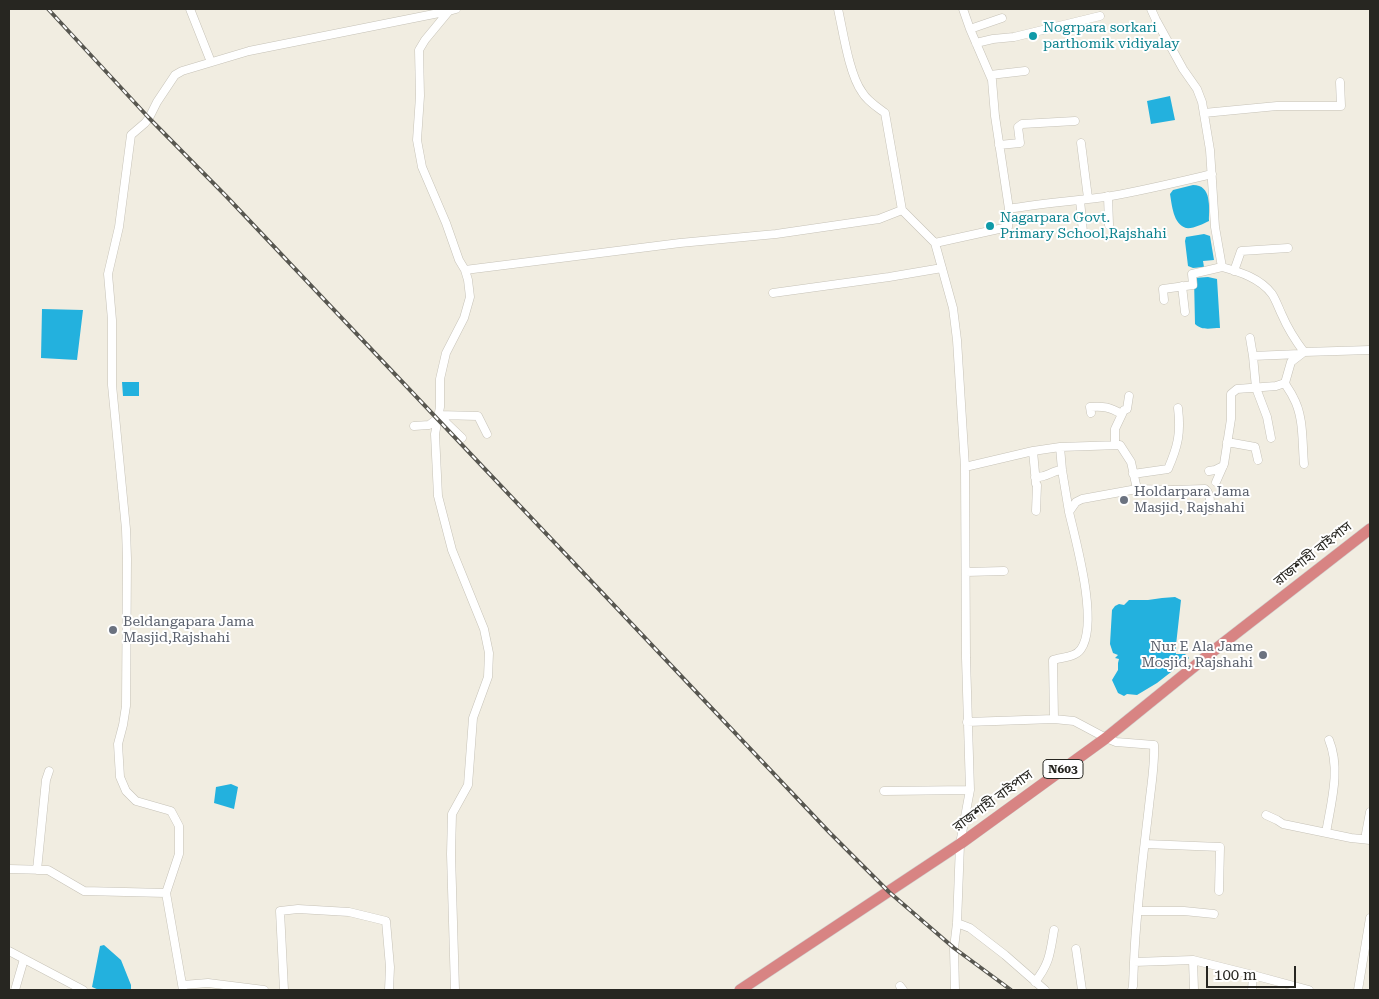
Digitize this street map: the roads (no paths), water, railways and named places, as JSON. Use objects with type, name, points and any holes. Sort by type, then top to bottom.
[{"type":"highway","name":"রাজশাহী বাইপাস","points":[[740,990],[960,844],[1106,738],[1217,648],[1370,529]]},
{"type":"street","points":[[190,9],[211,62]]},
{"type":"street","points":[[838,9],[846,45],[860,91],[885,113],[902,210],[935,243],[953,308],[957,340],[965,467],[967,722],[970,790],[960,844],[957,923],[954,948],[955,990]]},
{"type":"street","points":[[935,243],[1008,227],[1009,209],[999,145],[992,80],[963,9]]},
{"type":"street","points":[[1151,9],[1183,69],[1199,93],[1209,145],[1215,227],[1222,267]]},
{"type":"street","points":[[264,990],[208,983],[183,988],[166,892],[178,854],[179,826],[171,811],[136,801],[126,791],[120,777],[118,744],[124,725],[126,706],[127,559],[126,529],[112,385],[112,320],[108,274],[119,228],[131,136],[149,118],[175,75],[249,51],[452,10]]},
{"type":"street","points":[[452,10],[425,40],[419,50],[420,96],[417,140],[422,167],[468,280],[470,296],[464,318],[446,353],[440,379],[440,406],[435,434],[438,496],[452,550],[484,630],[489,654],[488,678],[473,718],[468,785],[452,814],[451,854],[455,990]]},
{"type":"street","points":[[976,43],[1014,37],[1100,16]]},
{"type":"street","points":[[970,29],[1002,18]]},
{"type":"street","points":[[990,76],[1025,71]]},
{"type":"street","points":[[1204,113],[1277,106],[1341,106],[1340,82]]},
{"type":"street","points":[[999,145],[1020,143],[1018,127],[1022,124],[1075,121]]},
{"type":"street","points":[[1081,143],[1084,199],[1083,232]]},
{"type":"street","points":[[1009,209],[1108,196],[1163,186],[1212,174]]},
{"type":"street","points":[[1108,196],[1109,225]]},
{"type":"street","points":[[464,270],[786,232],[879,219],[902,210]]},
{"type":"street","points":[[1234,270],[1241,251],[1288,248]]},
{"type":"street","points":[[1164,300],[1163,289],[1193,285],[1192,274],[1222,267],[1250,276],[1262,284],[1272,295],[1302,353]]},
{"type":"street","points":[[773,292],[942,268]]},
{"type":"street","points":[[1182,286],[1185,312]]},
{"type":"street","points":[[1250,338],[1256,388],[1267,417],[1271,438]]},
{"type":"street","points":[[1253,356],[1370,350]]},
{"type":"street","points":[[1302,353],[1291,362],[1285,383],[1294,397],[1298,409],[1304,464]]},
{"type":"street","points":[[1216,482],[1224,464],[1231,419],[1231,394],[1237,389],[1276,386],[1285,383]]},
{"type":"street","points":[[1115,445],[1115,429],[1124,410],[1127,409],[1129,396]]},
{"type":"street","points":[[1090,413],[1090,407],[1103,406],[1122,414]]},
{"type":"street","points":[[1133,474],[1168,469],[1177,447],[1180,427],[1178,408]]},
{"type":"street","points":[[414,426],[429,425],[438,417],[478,416],[487,434]]},
{"type":"street","points":[[438,417],[462,438]]},
{"type":"street","points":[[1227,442],[1255,447],[1258,460]]},
{"type":"street","points":[[965,467],[1033,451],[1060,447],[1120,445],[1131,462],[1137,489]]},
{"type":"street","points":[[1054,719],[1052,660],[1070,656],[1080,650],[1087,619],[1084,576],[1069,512],[1060,447]]},
{"type":"street","points":[[1033,451],[1038,489],[1036,512]]},
{"type":"street","points":[[1209,471],[1219,468],[1224,464]]},
{"type":"street","points":[[1035,477],[1044,477],[1054,470],[1062,470]]},
{"type":"street","points":[[1069,512],[1076,502],[1082,499],[1137,489],[1205,489],[1210,500],[1210,510]]},
{"type":"street","points":[[966,572],[1004,571]]},
{"type":"street","points":[[967,722],[1054,719],[1074,721],[1116,742],[1154,745],[1135,933],[1132,990]]},
{"type":"street","points":[[1326,832],[1335,779],[1333,750],[1329,740]]},
{"type":"street","points":[[37,870],[41,816],[49,771]]},
{"type":"street","points":[[884,791],[970,790]]},
{"type":"street","points":[[1266,815],[1283,824],[1351,838],[1368,839],[1370,812]]},
{"type":"street","points":[[1145,844],[1220,847],[1220,891]]},
{"type":"street","points":[[9,868],[48,870],[84,891],[166,892]]},
{"type":"street","points":[[284,990],[280,911],[298,909],[349,912],[386,921],[390,967],[388,990]]},
{"type":"street","points":[[1138,911],[1184,911],[1214,914]]},
{"type":"street","points":[[1358,990],[1370,918]]},
{"type":"street","points":[[957,923],[970,928],[1045,990]]},
{"type":"street","points":[[1035,982],[1043,972],[1048,961],[1054,930]]},
{"type":"street","points":[[1076,949],[1082,990]]},
{"type":"street","points":[[9,951],[83,990]]},
{"type":"street","points":[[15,990],[24,959]]},
{"type":"street","points":[[1134,962],[1193,960],[1309,990]]},
{"type":"street","points":[[1193,960],[1194,990]]},
{"type":"street","points":[[1252,990],[1253,975]]},
{"type":"street","points":[[1270,990],[1271,980]]},
{"type":"water","points":[[1170,96],[1175,120],[1151,124],[1147,101]]},
{"type":"water","points":[[1193,185],[1204,189],[1206,193],[1209,203],[1209,221],[1195,227],[1186,228],[1178,223],[1170,194],[1173,190]]},
{"type":"water","points":[[1204,234],[1210,236],[1214,260],[1203,261],[1204,267],[1193,268],[1188,266],[1186,237]]},
{"type":"water","points":[[1208,277],[1217,279],[1220,328],[1204,328],[1195,324],[1194,278]]},
{"type":"water","points":[[42,309],[83,310],[77,360],[41,358]]},
{"type":"water","points":[[122,382],[139,382],[139,396],[123,396]]},
{"type":"water","points":[[1175,597],[1181,600],[1176,654],[1185,654],[1189,658],[1157,683],[1137,695],[1127,694],[1124,696],[1118,693],[1112,680],[1118,670],[1119,659],[1115,658],[1118,655],[1113,653],[1110,644],[1112,610],[1115,606],[1119,604],[1124,605],[1129,600]]},
{"type":"water","points":[[231,784],[238,787],[234,809],[214,803],[216,787]]},
{"type":"water","points":[[104,945],[121,960],[131,985],[131,990],[99,990],[92,987],[100,946]]},
{"type":"railway","points":[[48,9],[149,118],[226,196],[830,833],[889,892],[954,948],[1011,990]]},
{"type":"place","name":"Nogrpara sorkari parthomik vidiyalay","points":[[1033,36]]},
{"type":"place","name":"Nagarpara Govt. Primary School,Rajshahi","points":[[990,226]]},
{"type":"place","name":"Holdarpara Jama Masjid, Rajshahi","points":[[1124,500]]},
{"type":"place","name":"Beldangapara Jama Masjid,Rajshahi","points":[[113,630]]},
{"type":"place","name":"Nur E Ala Jame Mosjid, Rajshahi","points":[[1263,655]]}]
